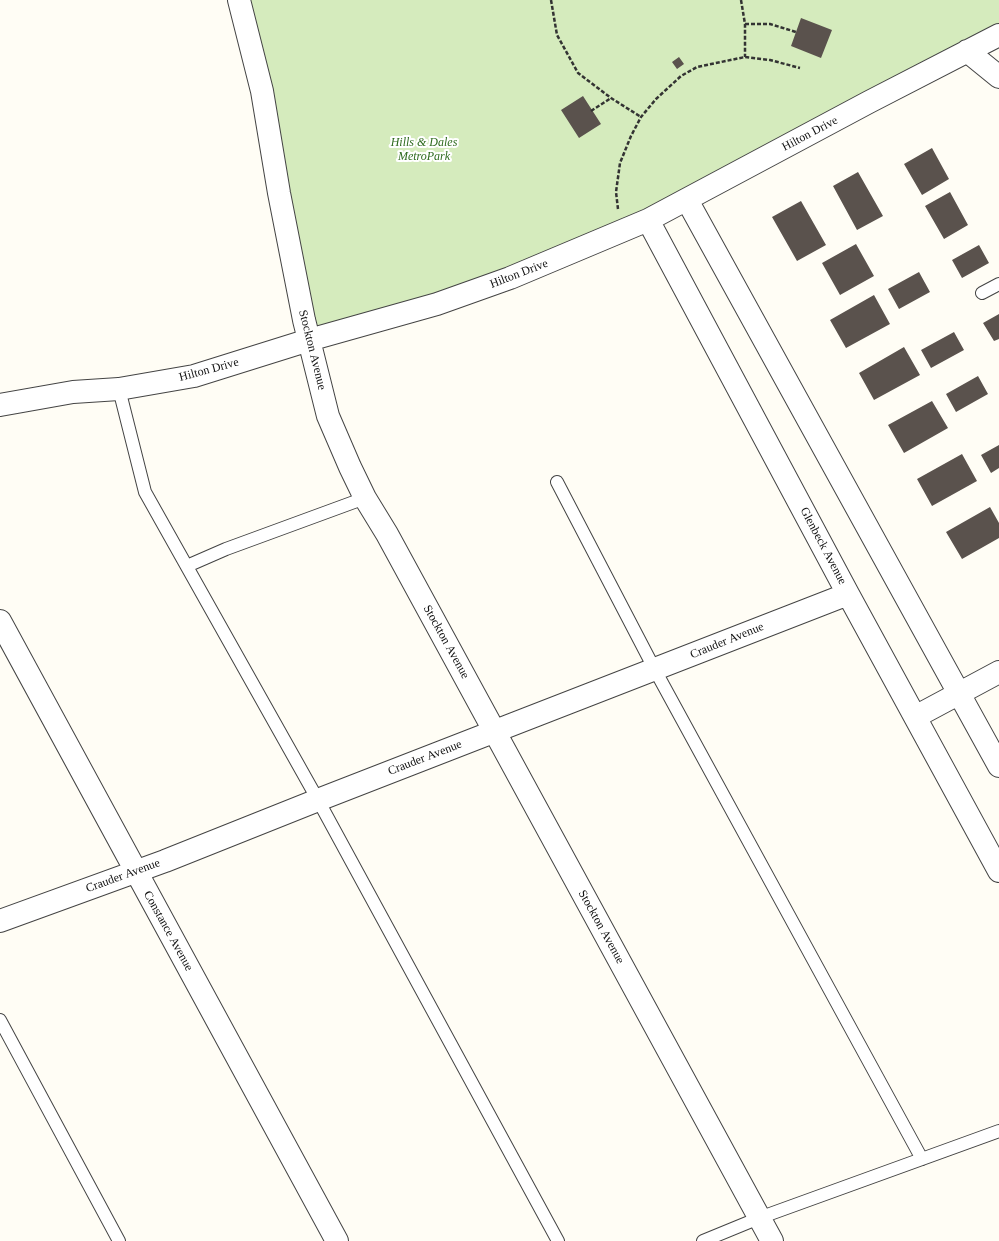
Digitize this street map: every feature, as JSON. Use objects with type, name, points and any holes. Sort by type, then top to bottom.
[{"type":"street","name":"Stockton Avenue","points":[[239,0],[262,91],[279,193],[304,320],[328,416],[365,498],[387,534],[772,1241]]},
{"type":"street","name":"Hilton Drive","points":[[0,405],[73,392],[119,389],[194,376],[309,340],[437,304],[510,278],[648,220],[999,35]]},
{"type":"street","points":[[967,51],[999,77]]},
{"type":"street","points":[[687,200],[999,766]]},
{"type":"street","name":"Glenbeck Avenue","points":[[648,220],[848,594],[999,871]]},
{"type":"street","name":"Crauder Avenue","points":[[0,921],[165,861],[494,731],[655,670],[848,594]]},
{"type":"street","name":"Constance Avenue","points":[[0,622],[337,1241]]},
{"type":"street","points":[[915,718],[999,672]]},
{"type":"lane","points":[[982,293],[999,284]]},
{"type":"lane","points":[[119,389],[145,492],[318,800],[558,1241]]},
{"type":"lane","points":[[558,482],[655,670],[922,1159]]},
{"type":"lane","points":[[187,566],[226,549],[365,498]]},
{"type":"lane","points":[[0,1020],[119,1241]]},
{"type":"lane","points":[[703,1241],[759,1218],[999,1131]]},
{"type":"path","points":[[551,0],[557,35],[578,72],[611,98],[641,117]]},
{"type":"path","points":[[741,0],[745,24],[745,57]]},
{"type":"path","points":[[745,24],[770,24],[796,32]]},
{"type":"path","points":[[625,230],[618,217],[616,192],[620,163],[631,136],[641,117],[656,99],[681,76],[696,67],[745,57],[770,60],[800,68]]},
{"type":"path","points":[[591,112],[611,98]]},
{"type":"green space","name":"Hills & Dales MetroPark","points":[[239,0],[999,0],[999,35],[648,220],[309,340]]},
{"type":"building","points":[[801,18],[832,30],[821,58],[791,46]]},
{"type":"building","points":[[679,57],[684,64],[677,69],[672,62]]},
{"type":"building","points":[[583,96],[601,124],[579,138],[561,110]]},
{"type":"building","points":[[932,148],[949,179],[922,195],[904,164]]},
{"type":"building","points":[[858,172],[883,216],[857,230],[833,186]]},
{"type":"building","points":[[950,192],[968,225],[944,239],[925,206]]},
{"type":"building","points":[[801,201],[826,245],[797,261],[772,217]]},
{"type":"building","points":[[856,244],[874,276],[840,295],[822,263]]},
{"type":"building","points":[[979,245],[989,263],[962,278],[952,260]]},
{"type":"building","points":[[919,272],[930,292],[899,309],[888,289]]},
{"type":"building","points":[[874,295],[890,324],[846,348],[830,320]]},
{"type":"building","points":[[999,314],[999,339],[994,341],[983,323]]},
{"type":"building","points":[[954,332],[964,350],[931,368],[921,350]]},
{"type":"building","points":[[904,347],[920,375],[874,400],[859,373]]},
{"type":"building","points":[[978,376],[988,394],[956,412],[946,394]]},
{"type":"building","points":[[932,401],[948,428],[904,453],[888,425]]},
{"type":"building","points":[[999,445],[999,468],[991,473],[981,455]]},
{"type":"building","points":[[962,454],[977,481],[932,506],[917,479]]},
{"type":"building","points":[[990,507],[999,523],[999,538],[962,559],[946,532]]}]
